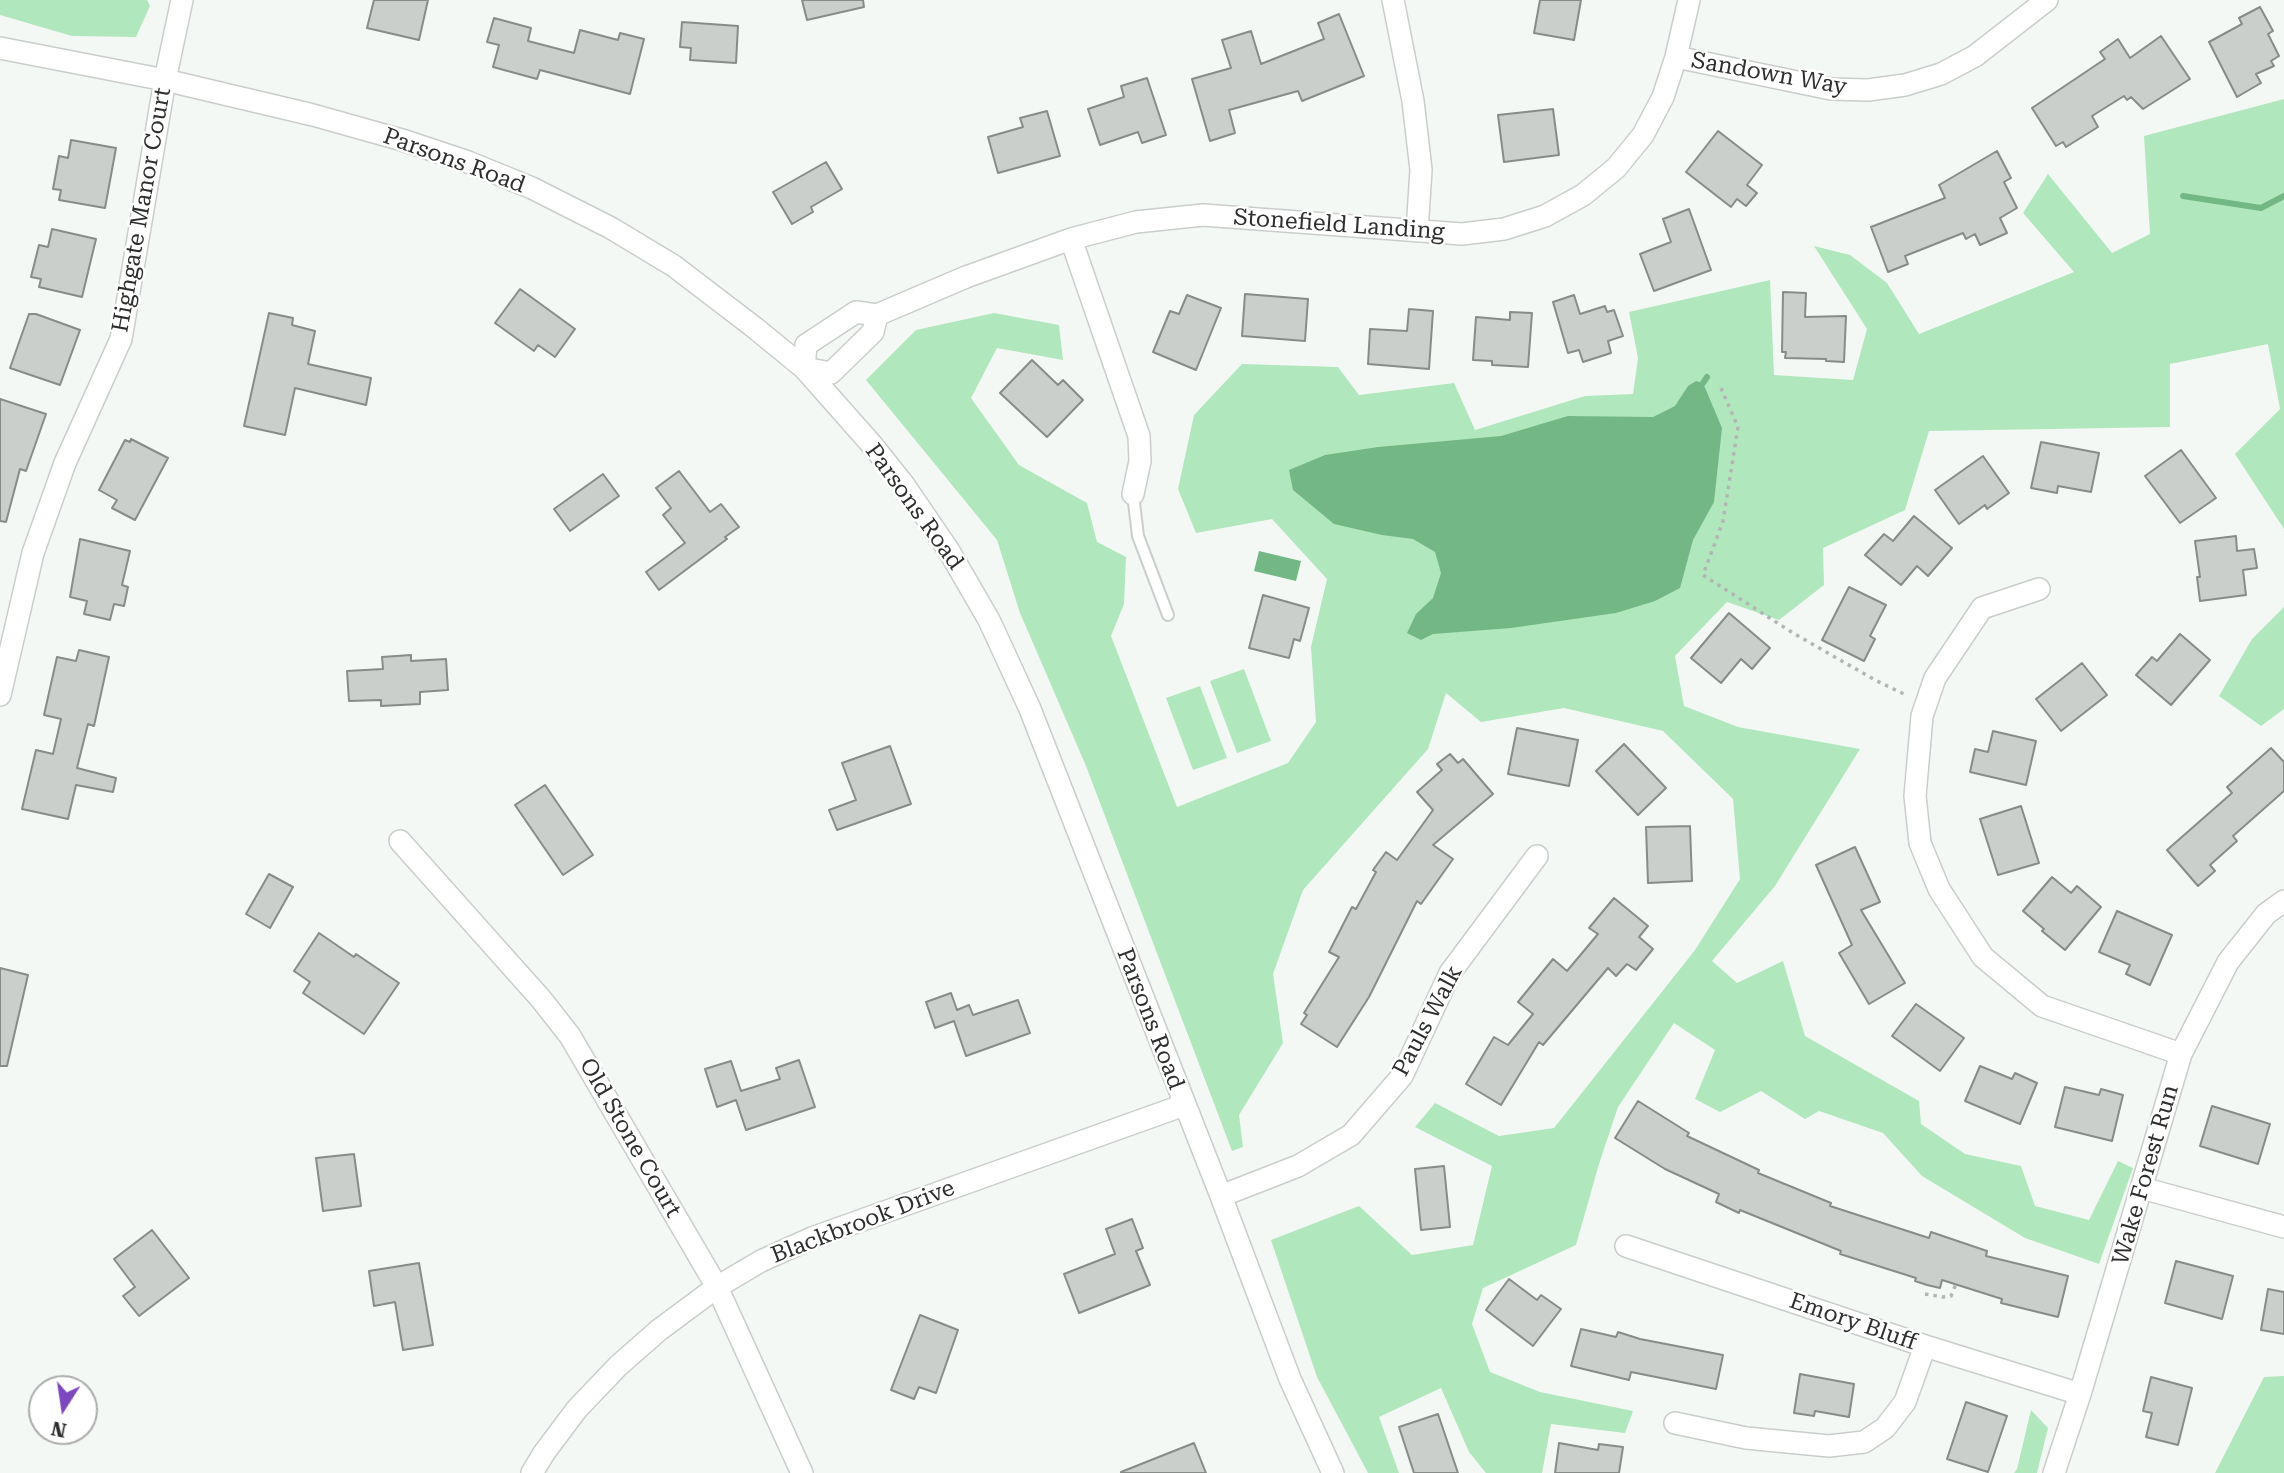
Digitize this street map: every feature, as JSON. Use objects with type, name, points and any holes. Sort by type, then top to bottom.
[{"type":"street","name":"Highgate Manor Court","points":[[0,695],[38,540],[65,463],[121,339],[165,80],[183,0]]},
{"type":"street","points":[[1393,0],[1413,101],[1421,170],[1417,231]]},
{"type":"street","name":"Stonefield Landing","points":[[804,369],[806,345],[856,312],[877,316],[966,277],[1070,239],[1136,222],[1203,215],[1462,234],[1504,229],[1545,216],[1583,195],[1616,168],[1643,135],[1664,97],[1689,0]]},
{"type":"street","name":"Sandown Way","points":[[1676,57],[1831,89],[1868,90],[1905,85],[1941,74],[1975,56],[2048,0]]},
{"type":"street","name":"Parsons Road","points":[[0,48],[165,80],[313,115],[468,162],[532,188],[611,228],[674,266],[804,369],[904,485],[949,551],[989,621],[1030,709],[1290,1379],[1332,1473]]},
{"type":"street","points":[[1070,239],[1139,436],[1140,461],[1133,494]]},
{"type":"street","points":[[804,369],[831,373],[873,332],[877,316]]},
{"type":"street","points":[[2039,589],[1982,608],[1935,678],[1922,716],[1915,796],[1920,843],[1939,889],[1983,957],[2042,1006],[2181,1054]]},
{"type":"street","name":"Old Stone Court","points":[[400,841],[570,1035],[718,1287],[802,1473]]},
{"type":"street","name":"Pauls Walk","points":[[1221,1196],[1298,1166],[1351,1135],[1402,1076],[1450,973],[1537,856]]},
{"type":"street","name":"Wake Forest Run","points":[[2054,1473],[2181,1054],[2228,962],[2266,915],[2284,901]]},
{"type":"street","name":"Blackbrook Drive","points":[[532,1473],[577,1409],[618,1366],[659,1330],[718,1287],[761,1262],[812,1238],[1184,1105]]},
{"type":"street","points":[[2142,1188],[2284,1227]]},
{"type":"street","name":"Emory Bluff","points":[[1626,1246],[1925,1346],[2080,1394]]},
{"type":"street","points":[[1675,1423],[1746,1438],[1829,1446],[1864,1442],[1885,1428],[1905,1402],[1925,1346]]},
{"type":"lane","points":[[1133,494],[1138,536],[1168,615]]},
{"type":"path","points":[[1721,388],[1738,427],[1723,521],[1703,575],[1793,634],[1926,705]]},
{"type":"path","points":[[1925,1294],[1951,1296],[1956,1284]]},
{"type":"shaded area","points":[[0,0],[147,0],[150,6],[136,37],[72,36],[0,15]]},
{"type":"shaded area","points":[[2284,99],[2284,529],[2235,454],[2280,409],[2268,344],[2170,364],[2170,427],[1929,431],[1905,510],[1823,548],[1824,585],[1779,620],[1727,602],[1675,656],[1684,706],[1738,727],[1860,749],[1775,886],[1712,961],[1737,983],[1783,961],[1805,1036],[1919,1101],[1921,1124],[1965,1154],[2021,1166],[2035,1206],[2089,1220],[2118,1161],[2133,1168],[2099,1264],[2025,1238],[1922,1176],[1883,1133],[1819,1111],[1805,1119],[1761,1091],[1720,1112],[1695,1099],[1715,1050],[1674,1023],[1618,1107],[1576,1245],[1483,1288],[1472,1324],[1490,1372],[1540,1392],[1633,1411],[1625,1433],[1551,1424],[1542,1473],[1486,1473],[1469,1452],[1441,1388],[1379,1417],[1399,1473],[1368,1473],[1317,1377],[1271,1240],[1359,1206],[1412,1255],[1473,1245],[1492,1166],[1415,1127],[1435,1103],[1499,1136],[1554,1128],[1695,950],[1740,879],[1733,799],[1663,731],[1564,708],[1481,722],[1446,693],[1428,749],[1303,890],[1273,974],[1283,1043],[1239,1115],[1243,1147],[1232,1151],[1086,766],[1020,613],[997,540],[866,380],[916,330],[994,313],[1059,325],[1063,360],[997,348],[971,398],[1019,465],[1087,503],[1097,542],[1126,557],[1124,604],[1111,636],[1177,807],[1288,763],[1316,722],[1311,647],[1327,579],[1272,519],[1196,533],[1178,489],[1194,415],[1242,364],[1338,367],[1359,395],[1454,383],[1475,430],[1585,396],[1633,394],[1638,358],[1629,312],[1770,280],[1774,375],[1853,380],[1867,329],[1814,246],[1850,255],[1887,283],[1919,334],[2074,272],[2023,213],[2048,174],[2112,253],[2150,234],[2144,136]]},
{"type":"shaded area","points":[[1696,381],[1703,383],[1722,428],[1714,502],[1693,540],[1680,588],[1655,601],[1616,613],[1511,628],[1433,634],[1421,640],[1407,633],[1416,614],[1433,598],[1441,573],[1435,552],[1413,539],[1334,524],[1293,490],[1289,470],[1325,455],[1378,447],[1501,436],[1568,416],[1653,417],[1675,406],[1688,386]]},
{"type":"shaded area","points":[[1259,551],[1301,561],[1296,581],[1254,571]]},
{"type":"shaded area","points":[[2284,607],[2284,709],[2261,726],[2219,696],[2252,639]]},
{"type":"shaded area","points":[[1244,669],[1271,741],[1237,753],[1210,681]]},
{"type":"shaded area","points":[[1200,686],[1227,758],[1193,770],[1166,698]]},
{"type":"shaded area","points":[[2284,1376],[2284,1473],[2215,1473],[2264,1377]]},
{"type":"shaded area","points":[[2031,1410],[2048,1428],[2037,1473],[2014,1473],[2017,1469]]},
{"type":"building","points":[[374,0],[428,0],[419,40],[367,28]]},
{"type":"building","points":[[802,0],[863,0],[864,7],[807,20]]},
{"type":"building","points":[[1540,0],[1581,0],[1574,40],[1534,33]]},
{"type":"building","points":[[2260,7],[2273,31],[2268,34],[2279,56],[2271,61],[2274,66],[2256,74],[2261,83],[2237,97],[2209,42],[2242,24],[2239,18]]},
{"type":"building","points":[[1339,14],[1364,76],[1302,101],[1298,91],[1229,110],[1235,133],[1210,141],[1192,79],[1231,68],[1222,40],[1251,31],[1261,64],[1324,39],[1318,23]]},
{"type":"building","points":[[494,18],[531,28],[528,41],[574,53],[580,30],[618,40],[620,33],[644,39],[630,94],[540,70],[537,79],[493,67],[499,45],[487,42]]},
{"type":"building","points":[[682,22],[738,26],[736,63],[690,60],[691,48],[680,47]]},
{"type":"building","points":[[2161,36],[2190,79],[2143,109],[2131,97],[2127,100],[2124,96],[2092,116],[2098,127],[2066,147],[2063,142],[2056,146],[2032,108],[2105,59],[2100,52],[2118,39],[2130,58]]},
{"type":"building","points":[[1147,78],[1166,135],[1142,143],[1138,132],[1100,145],[1088,109],[1124,97],[1121,86]]},
{"type":"building","points":[[1553,109],[1559,155],[1504,162],[1498,115]]},
{"type":"building","points":[[1047,111],[1060,156],[998,173],[988,137],[1023,127],[1020,118]]},
{"type":"building","points":[[1718,131],[1762,165],[1747,185],[1757,193],[1746,206],[1737,199],[1731,207],[1686,172]]},
{"type":"building","points":[[71,140],[116,148],[105,208],[59,200],[61,190],[53,189],[59,156],[68,158]]},
{"type":"building","points":[[1997,151],[2011,178],[2004,182],[2017,208],[2000,218],[2007,233],[1980,245],[1975,234],[1966,239],[1963,233],[1905,256],[1908,264],[1888,272],[1871,227],[1945,198],[1939,185]]},
{"type":"building","points":[[826,162],[842,189],[811,207],[813,212],[792,224],[773,192]]},
{"type":"building","points":[[1689,209],[1711,270],[1654,291],[1640,254],[1671,242],[1663,219]]},
{"type":"building","points":[[52,229],[96,239],[82,297],[39,287],[41,279],[31,277],[39,245],[48,247]]},
{"type":"building","points":[[520,289],[575,329],[555,357],[538,345],[534,351],[495,323]]},
{"type":"building","points":[[1783,292],[1806,293],[1805,317],[1846,316],[1844,362],[1785,358],[1786,352],[1782,352]]},
{"type":"building","points":[[1245,294],[1308,299],[1305,341],[1242,336]]},
{"type":"building","points":[[1187,295],[1221,308],[1196,370],[1153,352],[1170,311],[1179,314]]},
{"type":"building","points":[[1574,295],[1580,314],[1605,306],[1607,312],[1614,310],[1623,336],[1608,341],[1611,353],[1583,362],[1579,350],[1568,353],[1553,302]]},
{"type":"building","points":[[1409,309],[1433,311],[1429,369],[1368,364],[1370,329],[1407,331]]},
{"type":"building","points":[[1510,312],[1532,313],[1528,367],[1492,365],[1492,361],[1473,360],[1476,317],[1510,320]]},
{"type":"building","points":[[269,313],[293,318],[292,325],[315,331],[308,364],[371,378],[366,405],[295,388],[285,435],[244,426]]},
{"type":"building","points":[[29,314],[80,330],[60,385],[10,368]]},
{"type":"building","points":[[1032,360],[1058,385],[1063,380],[1083,400],[1047,437],[1000,393]]},
{"type":"building","points":[[0,399],[46,414],[26,471],[20,469],[6,522],[0,521]]},
{"type":"building","points":[[131,439],[168,458],[135,520],[112,508],[117,500],[99,490],[125,440],[130,442]]},
{"type":"building","points":[[2041,442],[2099,453],[2091,492],[2058,486],[2057,493],[2031,488]]},
{"type":"building","points":[[2181,450],[2216,498],[2180,523],[2145,476]]},
{"type":"building","points":[[1983,456],[2009,493],[1987,509],[1985,505],[1959,524],[1935,490]]},
{"type":"building","points":[[679,471],[710,512],[721,504],[739,527],[659,590],[646,572],[685,543],[663,515],[671,508],[656,488]]},
{"type":"building","points":[[603,474],[619,496],[570,531],[554,509]]},
{"type":"building","points":[[1914,516],[1952,548],[1928,576],[1917,566],[1901,585],[1865,555],[1884,534],[1893,541]]},
{"type":"building","points":[[2236,536],[2237,551],[2254,549],[2257,568],[2243,570],[2246,595],[2200,601],[2195,541]]},
{"type":"building","points":[[80,539],[130,551],[122,585],[128,587],[124,606],[114,604],[110,620],[84,614],[87,601],[70,597]]},
{"type":"building","points":[[1849,587],[1886,605],[1870,636],[1875,639],[1864,661],[1822,640]]},
{"type":"building","points":[[1263,595],[1309,608],[1300,641],[1294,639],[1289,658],[1249,648]]},
{"type":"building","points":[[1729,613],[1770,648],[1752,669],[1741,659],[1721,683],[1691,658]]},
{"type":"building","points":[[2180,634],[2210,660],[2171,705],[2136,675],[2152,657],[2157,661]]},
{"type":"building","points":[[79,650],[109,657],[94,726],[88,724],[77,768],[116,778],[113,792],[76,785],[68,819],[22,809],[36,750],[53,754],[61,719],[44,715],[57,657],[76,661]]},
{"type":"building","points":[[411,655],[411,661],[446,659],[448,690],[420,692],[420,704],[381,706],[381,700],[349,701],[347,671],[383,669],[382,657]]},
{"type":"building","points":[[2082,663],[2107,695],[2061,731],[2036,699]]},
{"type":"building","points":[[1517,728],[1578,740],[1569,786],[1508,774]]},
{"type":"building","points":[[1993,731],[2036,741],[2026,785],[1970,772],[1975,749],[1988,752]]},
{"type":"building","points":[[1624,744],[1666,788],[1638,815],[1596,771]]},
{"type":"building","points":[[890,746],[911,804],[837,830],[829,810],[856,800],[842,763]]},
{"type":"building","points":[[2271,748],[2284,762],[2284,791],[2233,836],[2237,841],[2210,865],[2215,871],[2198,886],[2167,850],[2232,793],[2227,787]]},
{"type":"building","points":[[1450,754],[1458,763],[1463,759],[1493,794],[1433,845],[1453,859],[1421,904],[1417,901],[1369,997],[1337,1047],[1301,1024],[1307,1015],[1304,1013],[1339,957],[1329,952],[1352,907],[1356,909],[1376,872],[1373,870],[1386,852],[1397,860],[1433,810],[1417,792],[1442,770],[1437,764]]},
{"type":"building","points":[[545,785],[593,855],[563,875],[515,805]]},
{"type":"building","points":[[2021,806],[2039,863],[1998,875],[1980,819]]},
{"type":"building","points":[[1690,826],[1692,881],[1648,883],[1646,827]]},
{"type":"building","points":[[1855,847],[1880,902],[1861,910],[1905,983],[1869,1004],[1839,953],[1852,945],[1816,865]]},
{"type":"building","points":[[269,874],[293,887],[270,928],[246,914]]},
{"type":"building","points":[[2052,877],[2071,893],[2077,886],[2101,907],[2065,950],[2023,911]]},
{"type":"building","points":[[1614,898],[1648,926],[1639,937],[1653,949],[1636,970],[1627,964],[1616,976],[1608,968],[1543,1045],[1539,1042],[1501,1105],[1466,1084],[1494,1037],[1508,1045],[1533,1014],[1518,1002],[1553,959],[1567,971],[1598,934],[1589,928]]},
{"type":"building","points":[[2117,911],[2172,935],[2150,985],[2126,974],[2130,965],[2099,952]]},
{"type":"building","points":[[319,933],[399,983],[364,1034],[303,993],[310,982],[294,971]]},
{"type":"building","points":[[0,968],[28,975],[7,1066],[0,1066]]},
{"type":"building","points":[[951,993],[957,1010],[969,1005],[973,1015],[1018,1000],[1030,1033],[966,1056],[954,1021],[935,1028],[926,1002]]},
{"type":"building","points":[[1916,1004],[1964,1038],[1940,1071],[1892,1036]]},
{"type":"building","points":[[799,1060],[815,1107],[746,1130],[736,1100],[717,1107],[705,1069],[731,1061],[741,1091],[780,1079],[776,1068]]},
{"type":"building","points":[[1980,1066],[2012,1079],[2015,1073],[2037,1083],[2020,1124],[1965,1101]]},
{"type":"building","points":[[2065,1087],[2099,1095],[2101,1089],[2123,1095],[2112,1141],[2055,1127]]},
{"type":"building","points":[[1638,1101],[1689,1133],[1687,1136],[1759,1170],[1758,1173],[1831,1203],[1830,1206],[1929,1238],[1931,1232],[1987,1251],[1986,1256],[2068,1276],[2058,1317],[2001,1303],[2002,1299],[1942,1280],[1940,1288],[1915,1281],[1916,1278],[1840,1254],[1841,1251],[1716,1202],[1719,1194],[1665,1169],[1615,1138]]},
{"type":"building","points":[[2212,1106],[2270,1124],[2258,1164],[2200,1146]]},
{"type":"building","points":[[354,1154],[361,1206],[323,1211],[316,1158]]},
{"type":"building","points":[[1444,1166],[1450,1227],[1421,1230],[1415,1169]]},
{"type":"building","points":[[1132,1219],[1143,1248],[1136,1251],[1150,1285],[1079,1313],[1064,1274],[1115,1254],[1106,1229]]},
{"type":"building","points":[[152,1230],[189,1278],[139,1316],[123,1296],[135,1287],[114,1259]]},
{"type":"building","points":[[2176,1261],[2233,1276],[2222,1319],[2165,1303]]},
{"type":"building","points":[[419,1263],[433,1345],[403,1350],[395,1302],[374,1306],[369,1271]]},
{"type":"building","points":[[1509,1279],[1537,1300],[1541,1295],[1561,1309],[1533,1346],[1486,1310]]},
{"type":"building","points":[[2268,1289],[2284,1292],[2284,1334],[2261,1330]]},
{"type":"building","points":[[920,1315],[958,1330],[936,1393],[919,1387],[914,1399],[891,1390]]},
{"type":"building","points":[[1581,1329],[1616,1337],[1618,1332],[1640,1339],[1723,1355],[1716,1389],[1631,1372],[1629,1380],[1571,1366]]},
{"type":"building","points":[[1800,1374],[1854,1384],[1849,1417],[1815,1411],[1814,1416],[1794,1413]]},
{"type":"building","points":[[2151,1377],[2192,1388],[2178,1445],[2146,1437],[2152,1413],[2143,1411]]},
{"type":"building","points":[[1966,1402],[2007,1416],[1988,1472],[1947,1459]]},
{"type":"building","points":[[1438,1414],[1458,1473],[1414,1473],[1399,1427]]},
{"type":"building","points":[[1194,1443],[1206,1473],[1121,1473],[1121,1472]]},
{"type":"building","points":[[1559,1443],[1598,1450],[1599,1444],[1623,1447],[1619,1473],[1555,1473]]},
{"type":"waterway","points":[[2183,196],[2261,208],[2284,196]]},
{"type":"waterway","points":[[1703,383],[1707,377]]}]
